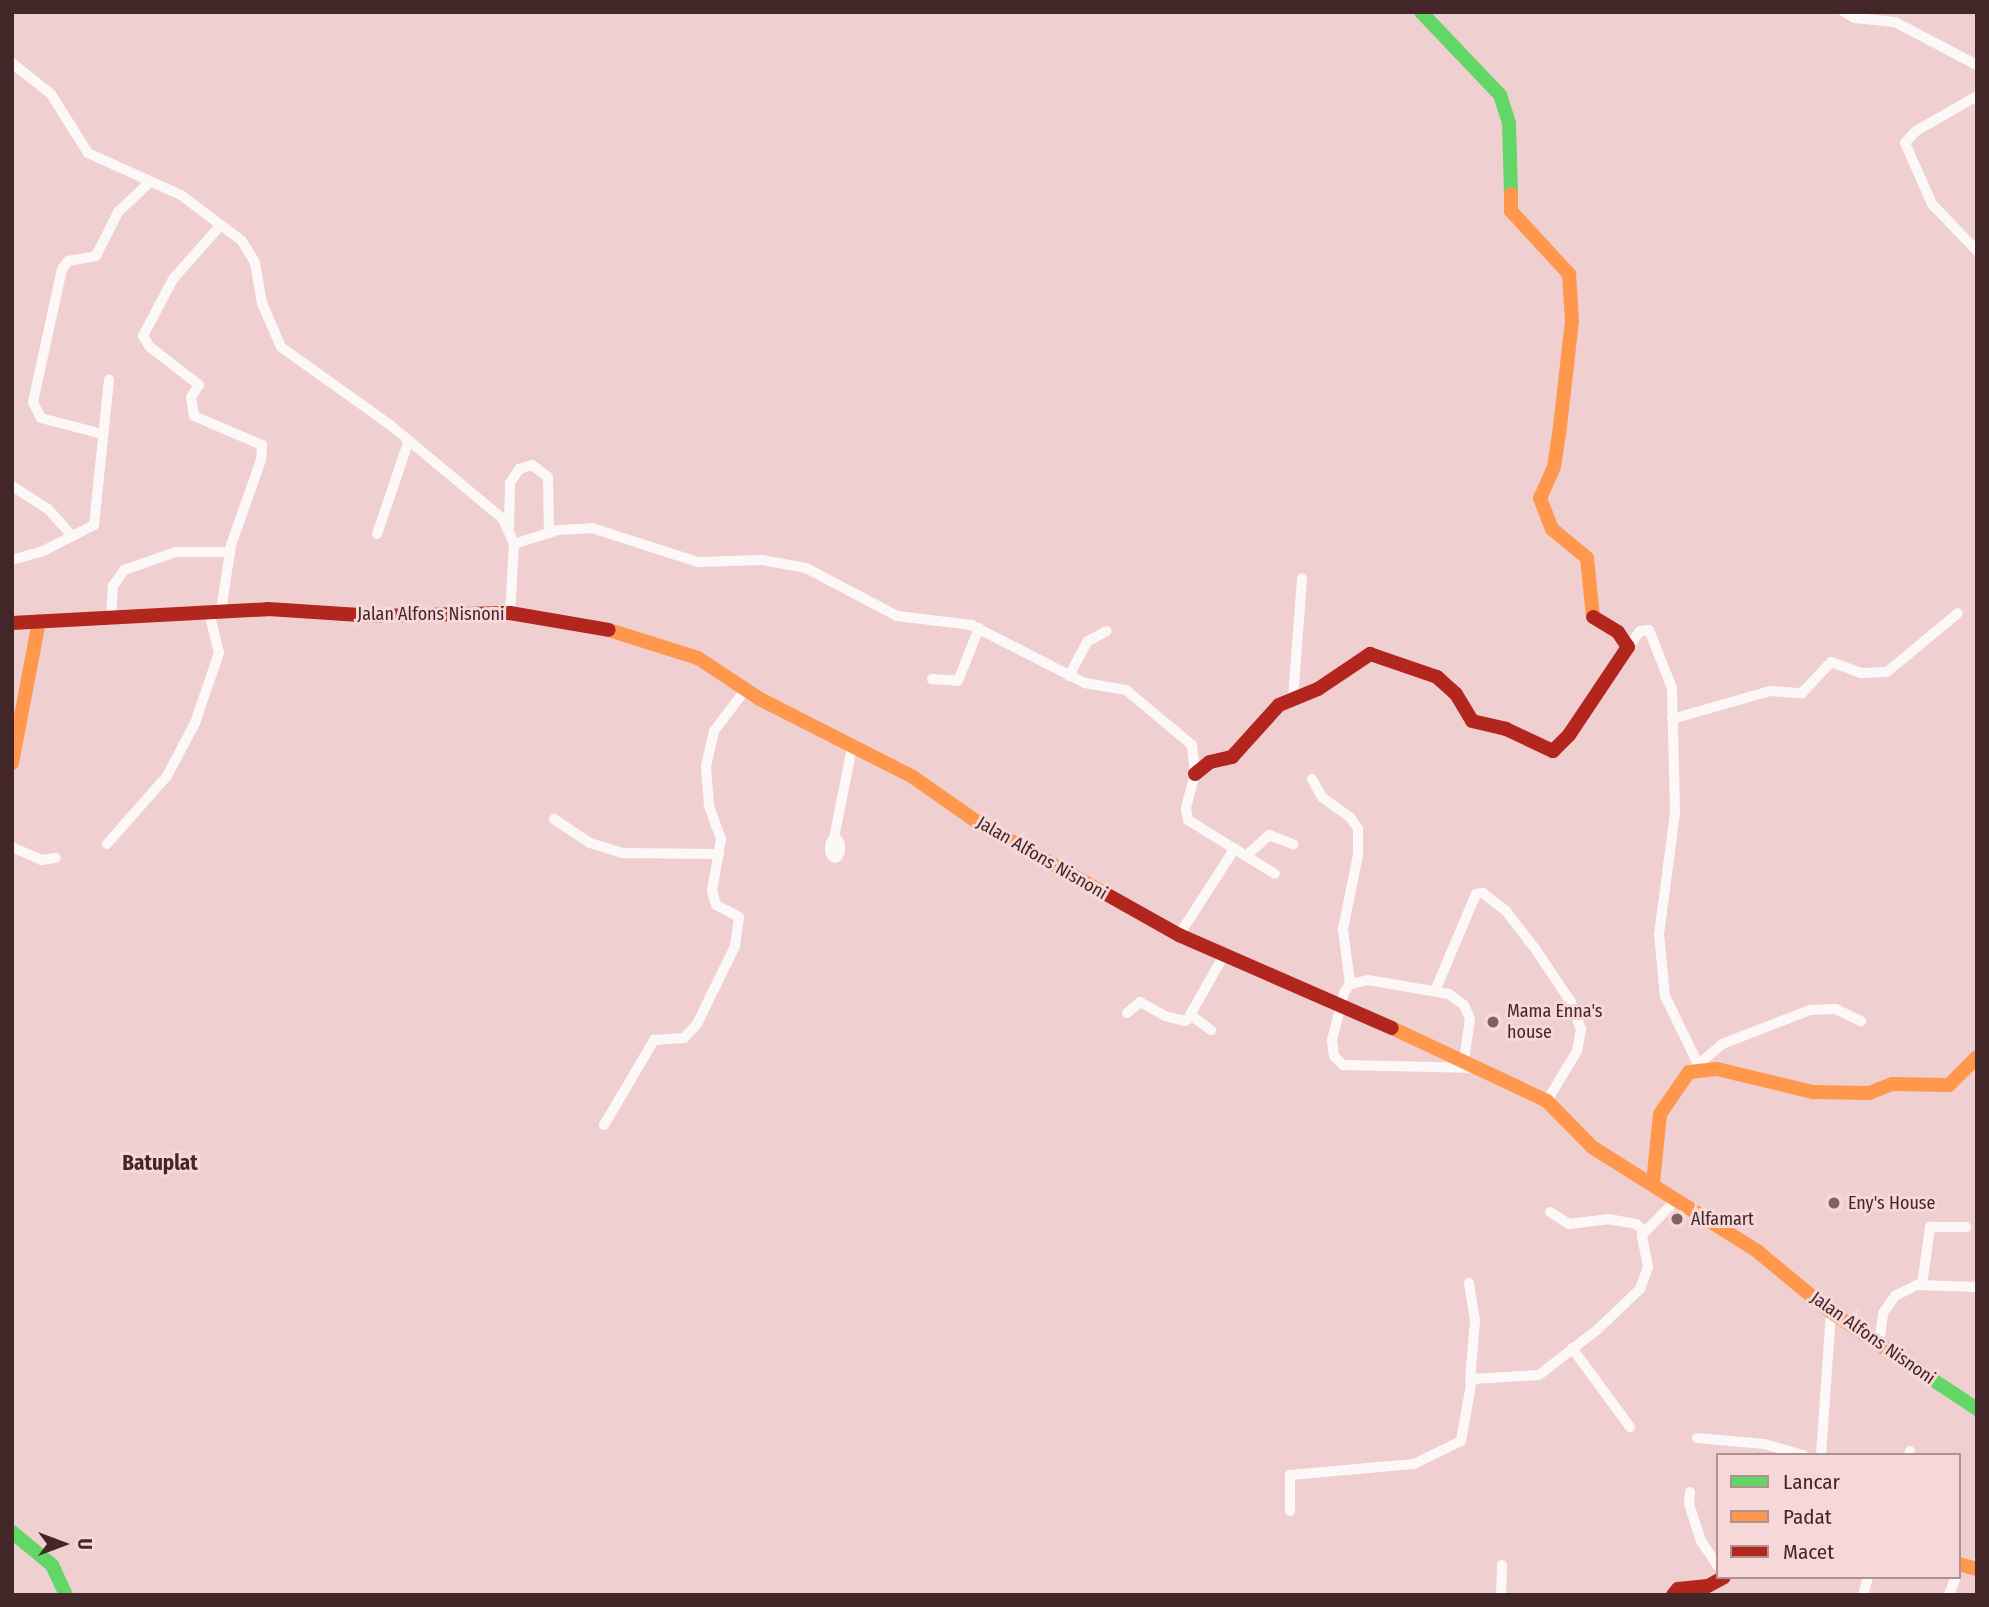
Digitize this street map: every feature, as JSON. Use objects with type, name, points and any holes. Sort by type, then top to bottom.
[{"type":"main road","points":[[1195,774],[1210,762],[1232,757],[1258,724],[1293,699],[1318,688],[1370,654],[1437,677],[1456,694],[1472,721],[1506,729],[1550,751],[1569,735],[1628,647],[1618,632],[1593,617],[1587,558],[1552,529],[1540,498],[1554,467],[1560,427],[1572,321],[1569,274],[1511,211],[1509,123],[1500,95],[1421,12]]},
{"type":"main road","name":"Jalan Alfons Nisnoni","points":[[12,622],[111,620],[268,609],[375,617],[510,613],[643,639],[698,658],[746,689],[852,748],[913,777],[977,822],[1179,935],[1482,1068],[1547,1101],[1592,1147],[1757,1251],[1831,1312],[1977,1409]]},
{"type":"main road","points":[[12,763],[39,622]]},
{"type":"main road","points":[[1653,1183],[1660,1114],[1693,1068],[1717,1069],[1813,1092],[1869,1094],[1892,1084],[1949,1085],[1977,1057]]},
{"type":"main road","points":[[12,1532],[52,1564],[66,1595]]},
{"type":"main road","points":[[1673,1595],[1678,1589],[1708,1586],[1720,1579]]},
{"type":"street","points":[[1843,12],[1855,18],[1890,20],[1977,65]]},
{"type":"street","points":[[12,63],[51,94],[88,153],[181,195],[249,250],[262,303],[281,347],[454,476],[509,529]]},
{"type":"street","points":[[1977,96],[1916,131],[1905,143],[1932,204],[1977,251]]},
{"type":"street","points":[[102,434],[41,418],[33,402],[62,269],[68,261],[96,256],[118,212],[150,182]]},
{"type":"street","points":[[107,844],[167,776],[195,723],[219,653],[215,612],[262,445],[194,416],[191,397],[199,385],[150,347],[143,336],[173,279],[220,226]]},
{"type":"street","points":[[12,560],[29,557],[89,529],[97,516],[102,434],[109,380]]},
{"type":"street","points":[[377,534],[408,443]]},
{"type":"street","points":[[510,613],[514,544],[509,529],[510,483],[519,469],[532,464],[548,477],[549,533]]},
{"type":"street","points":[[12,486],[48,509],[72,536]]},
{"type":"street","points":[[514,544],[549,533],[592,528],[698,562],[772,560],[827,577],[897,616],[956,620],[979,628],[1097,688],[1126,690],[1175,727],[1192,745],[1195,774],[1185,815],[1275,874]]},
{"type":"street","points":[[111,620],[113,586],[124,570],[176,552],[230,552]]},
{"type":"street","points":[[1293,699],[1302,578]]},
{"type":"street","points":[[1672,719],[1770,691],[1802,693],[1831,662],[1861,673],[1887,672],[1958,613]]},
{"type":"street","points":[[932,679],[958,681],[979,628]]},
{"type":"street","points":[[1069,676],[1088,641],[1107,631]]},
{"type":"street","points":[[1628,647],[1640,631],[1652,634],[1672,688],[1675,813],[1659,934],[1667,1004],[1693,1068],[1722,1044],[1810,1010],[1836,1009],[1861,1021]]},
{"type":"street","points":[[604,1125],[654,1040],[684,1038],[697,1024],[735,946],[739,916],[716,905],[712,891],[719,854],[720,829],[709,806],[708,754],[714,731],[746,689]]},
{"type":"street","points":[[834,838],[852,748]]},
{"type":"street","points":[[1312,779],[1322,797],[1350,817],[1358,830],[1358,855],[1343,929],[1350,984],[1341,1005],[1332,1048],[1343,1065],[1482,1068]]},
{"type":"street","points":[[554,819],[590,843],[622,853],[719,854]]},
{"type":"street","points":[[1247,855],[1269,835],[1293,844]]},
{"type":"street","points":[[12,847],[41,860],[56,858]]},
{"type":"street","points":[[1179,935],[1235,848]]},
{"type":"street","points":[[1435,991],[1476,894],[1483,893],[1506,911],[1536,950],[1571,1002],[1581,1030],[1577,1051],[1547,1101]]},
{"type":"street","points":[[1127,1013],[1140,1002],[1165,1016],[1185,1021],[1191,1018],[1224,955]]},
{"type":"street","points":[[1350,984],[1368,980],[1449,994],[1468,1011],[1470,1030],[1464,1060]]},
{"type":"street","points":[[1191,1018],[1211,1030]]},
{"type":"street","points":[[1470,1381],[1539,1375],[1640,1289],[1648,1267],[1642,1238],[1644,1231],[1676,1200]]},
{"type":"street","points":[[1550,1212],[1569,1224],[1608,1219],[1636,1224],[1644,1231]]},
{"type":"street","points":[[1923,1286],[1930,1227],[1966,1227]]},
{"type":"street","points":[[1290,1511],[1290,1475],[1414,1464],[1461,1441],[1475,1321],[1469,1283]]},
{"type":"street","points":[[1879,1343],[1879,1327],[1890,1300],[1923,1286],[1977,1287]]},
{"type":"street","points":[[1821,1453],[1831,1312]]},
{"type":"street","points":[[1572,1348],[1630,1427]]},
{"type":"street","points":[[1697,1438],[1764,1444],[1796,1453]]},
{"type":"street","points":[[1690,1492],[1689,1504],[1701,1541],[1716,1563]]},
{"type":"street","points":[[1501,1595],[1502,1564]]},
{"type":"traffic: fast","points":[[1421,12],[1500,95],[1509,123],[1511,194]]},
{"type":"traffic: fast","points":[[1897,1356],[1977,1409]]},
{"type":"traffic: fast","points":[[12,1532],[52,1565],[66,1595]]},
{"type":"traffic: slow","points":[[1511,194],[1511,211],[1569,274],[1572,321],[1560,427],[1554,467],[1540,498],[1552,529],[1587,558],[1593,617]]},
{"type":"traffic: slow","points":[[12,763],[39,622]]},
{"type":"traffic: slow","points":[[609,630],[698,658],[760,699],[913,777],[977,822],[1106,894]]},
{"type":"traffic: slow","points":[[1392,1028],[1547,1101],[1592,1147],[1757,1251],[1831,1312],[1897,1356]]},
{"type":"traffic: slow","points":[[1653,1183],[1660,1114],[1689,1072],[1717,1069],[1813,1092],[1869,1093],[1892,1084],[1949,1085],[1977,1057]]},
{"type":"traffic: slow","points":[[1961,1565],[1977,1569]]},
{"type":"traffic: jam","points":[[12,623],[268,609],[375,616],[510,613],[609,630]]},
{"type":"traffic: jam","points":[[1195,774],[1210,762],[1232,757],[1279,705],[1318,689],[1370,654],[1437,677],[1456,694],[1472,721],[1506,729],[1553,751],[1569,735],[1628,647],[1618,632],[1593,617]]},
{"type":"traffic: jam","points":[[1106,894],[1179,935],[1392,1028]]},
{"type":"traffic: jam","points":[[1673,1595],[1678,1589],[1708,1586],[1720,1579]]},
{"type":"place","name":"Mama Enna's house","points":[[1493,1022]]},
{"type":"place","name":"Eny's House","points":[[1834,1203]]},
{"type":"place","name":"Alfamart","points":[[1677,1219]]},
{"type":"district","name":"Batuplat","points":[[160,1163]]}]
